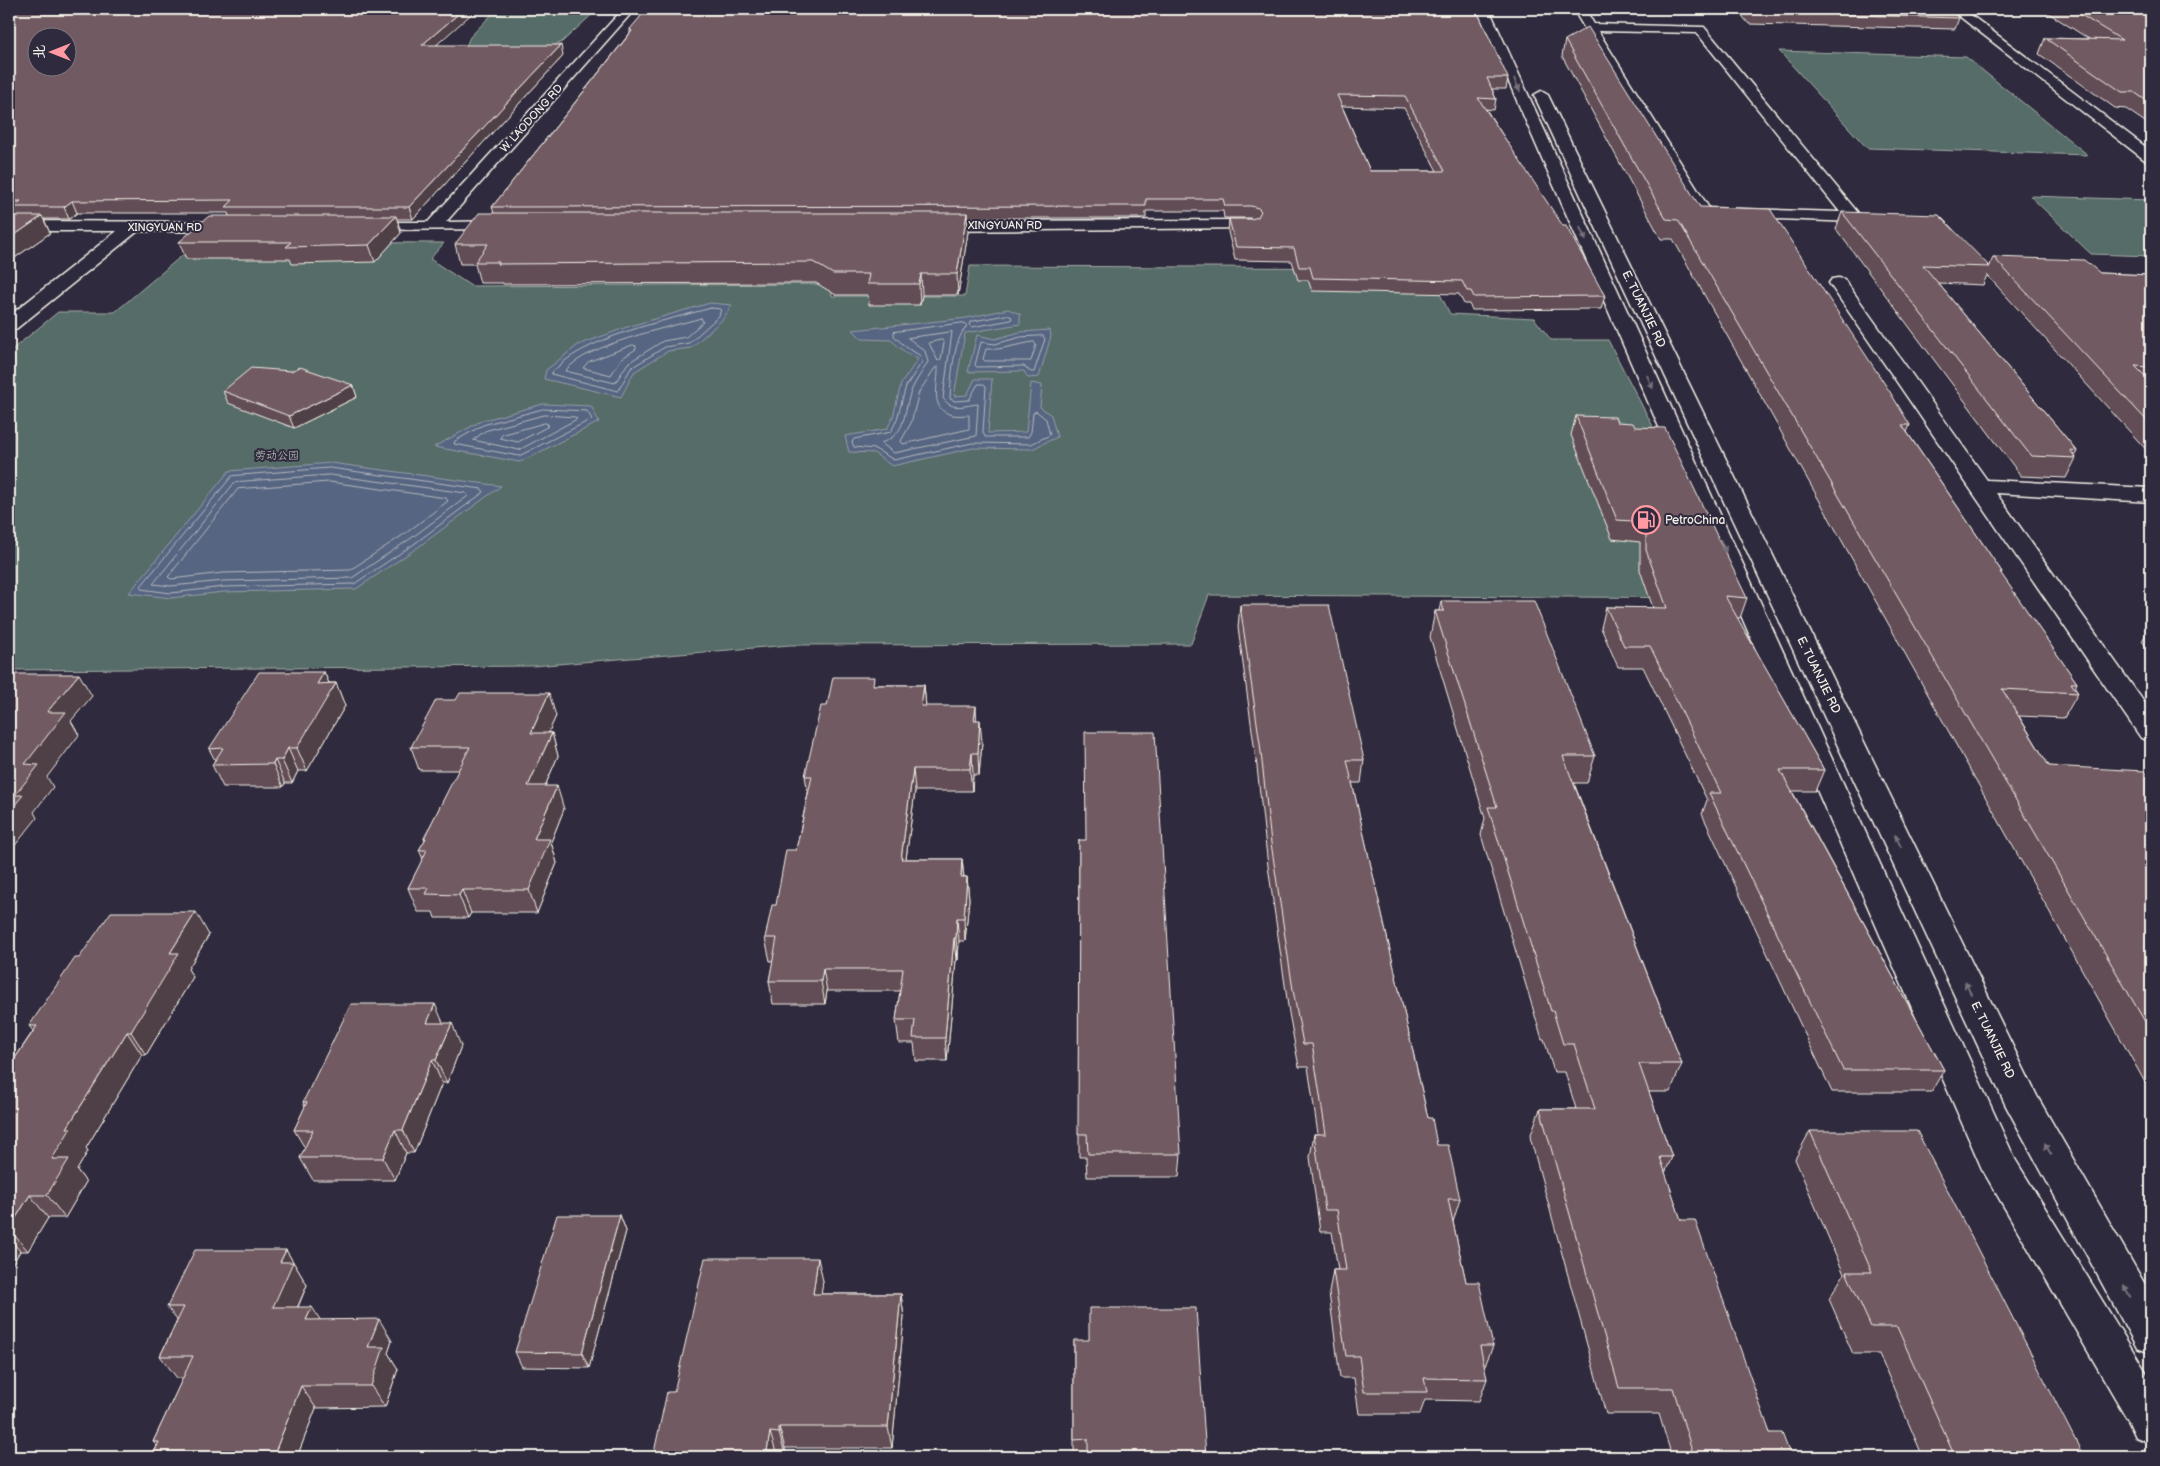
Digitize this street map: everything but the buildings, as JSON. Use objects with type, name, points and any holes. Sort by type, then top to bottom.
[{"type":"street","name":"W. LAODONG RD","points":[[433,226],[629,9]]},
{"type":"street","points":[[1483,9],[2001,1169],[2144,1407],[2151,1422]]},
{"type":"street","name":"E. TUANJIE RD","points":[[1500,9],[2024,1106],[2151,1334]]},
{"type":"street","points":[[1579,9],[1590,27],[1704,213],[1853,217],[1700,30],[1590,27]]},
{"type":"street","points":[[1956,9],[2151,158]]},
{"type":"street","name":"XINGYUAN RD","points":[[911,226],[1250,225]]},
{"type":"street","name":"XINGYUAN RD","points":[[9,226],[252,227]]},
{"type":"street","points":[[342,227],[523,226]]},
{"type":"street","points":[[9,325],[133,227]]},
{"type":"street","points":[[1838,283],[2151,732]]},
{"type":"street","points":[[1980,486],[2151,495]]},
{"type":"green space","points":[[497,9],[598,9],[562,42],[536,53],[466,46],[470,37]]},
{"type":"green space","points":[[1779,51],[1966,57],[2088,155],[1867,148]]},
{"type":"green space","points":[[2030,196],[2151,200],[2151,256],[2091,254]]},
{"type":"green space","name":"劳动公园","points":[[198,242],[444,243],[430,259],[471,286],[831,284],[832,296],[965,296],[970,266],[1427,268],[1450,314],[1534,318],[1551,340],[1608,340],[1742,598],[1209,595],[1191,644],[790,645],[533,666],[9,670],[9,352],[58,312],[115,312]]},
{"type":"water","points":[[710,303],[732,305],[723,319],[691,348],[668,351],[634,372],[621,397],[544,379],[546,370],[578,345],[630,326]]},
{"type":"water","points":[[1008,309],[1020,314],[1020,324],[965,333],[954,396],[967,395],[975,379],[992,379],[988,433],[1026,432],[1031,383],[1042,385],[1040,407],[1051,415],[1057,437],[1032,449],[973,448],[892,466],[874,453],[849,452],[845,436],[887,429],[893,417],[901,384],[918,359],[905,352],[891,340],[862,339],[853,330],[967,318]]},
{"type":"water","points":[[1050,330],[1051,336],[1039,377],[1028,378],[1024,371],[968,372],[977,335],[995,339],[1020,332]]},
{"type":"water","points":[[543,404],[591,406],[599,422],[520,462],[434,447],[481,421]]},
{"type":"water","points":[[331,463],[501,486],[417,548],[356,589],[224,592],[171,598],[129,593],[229,471]]},
{"type":"place","name":"PetroChina","points":[[1646,520]]}]
